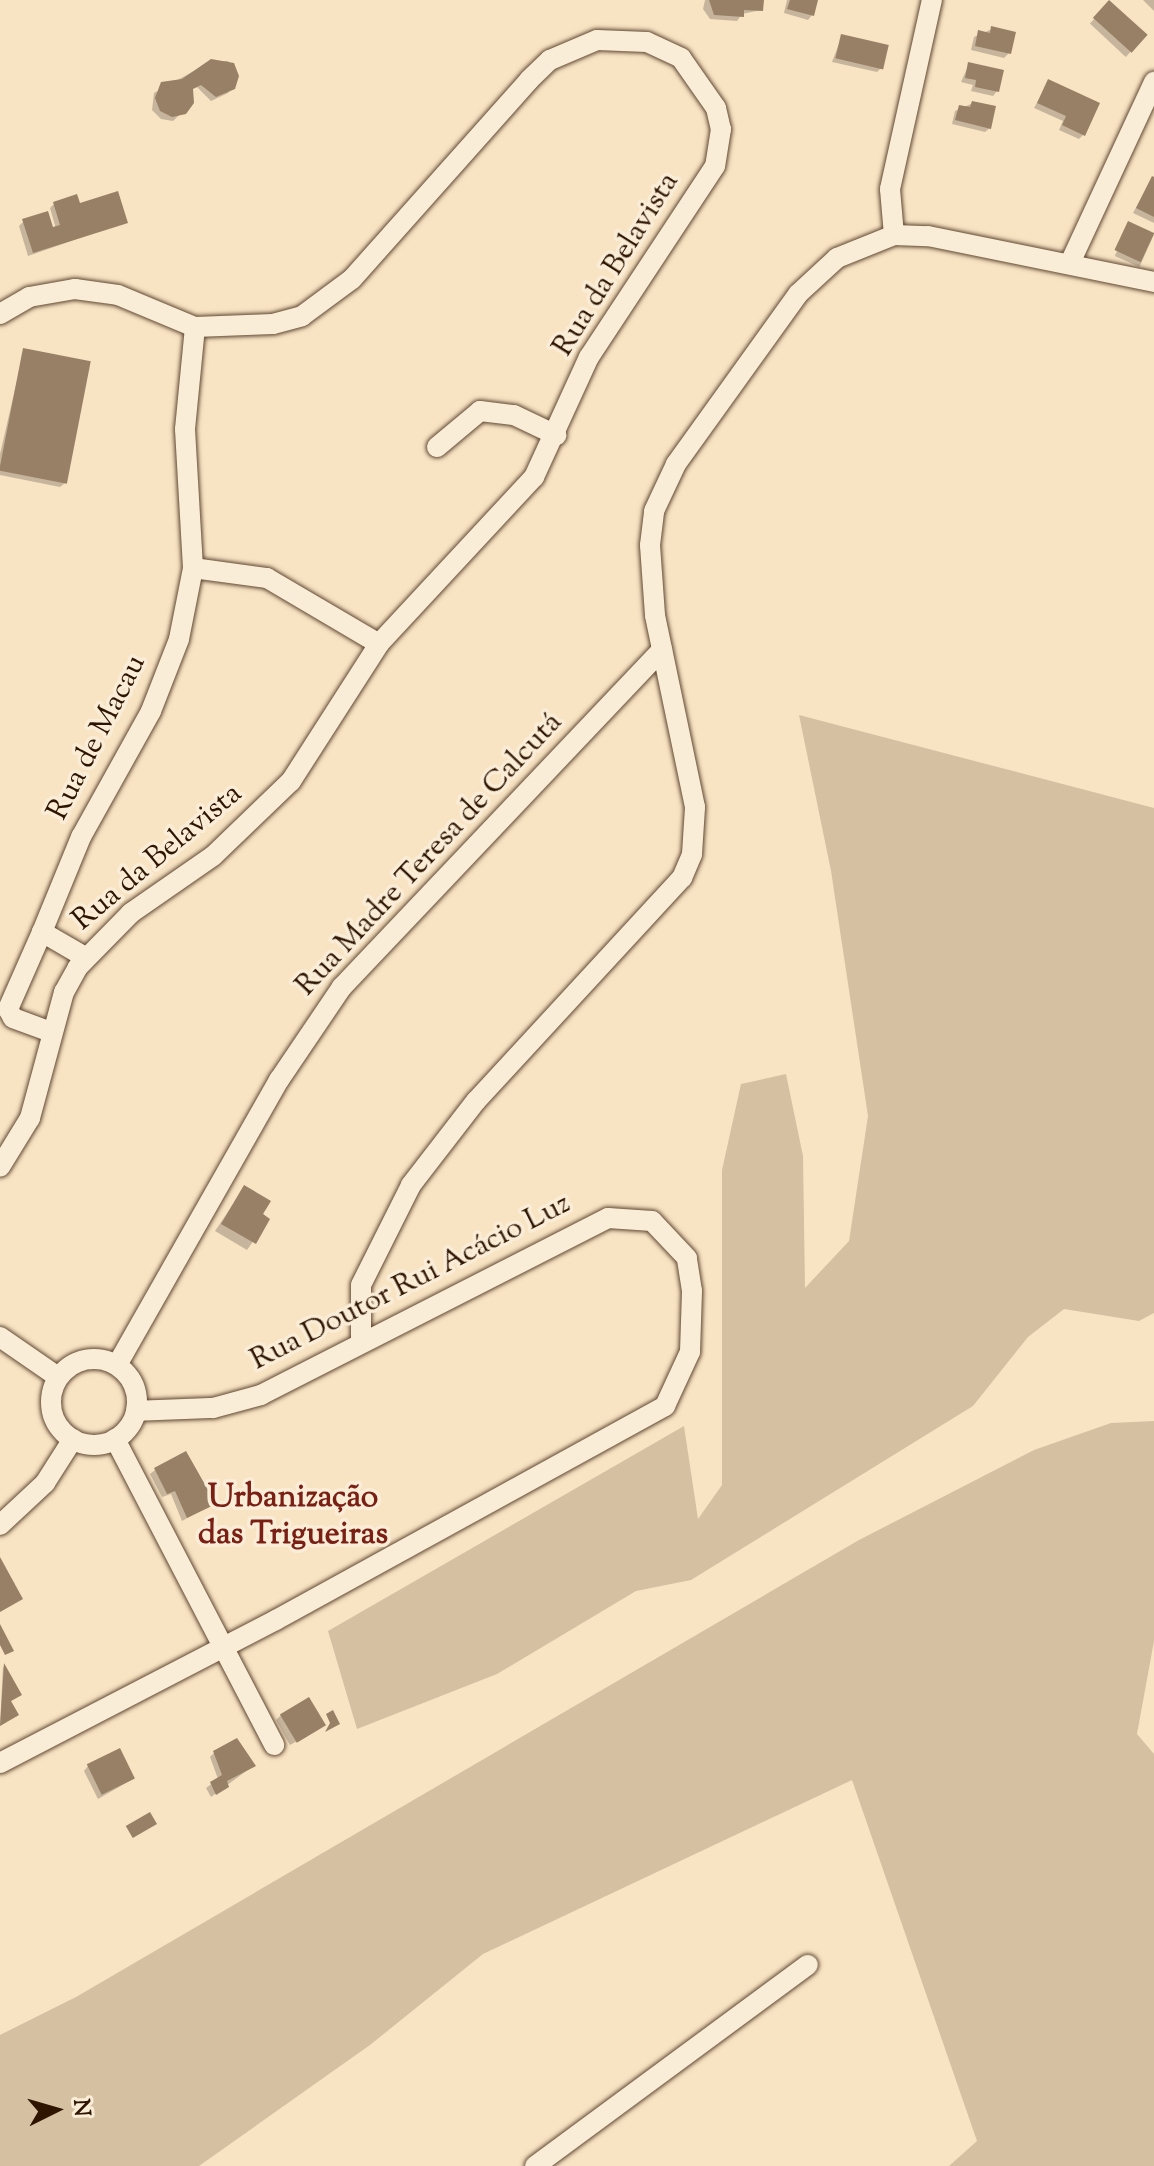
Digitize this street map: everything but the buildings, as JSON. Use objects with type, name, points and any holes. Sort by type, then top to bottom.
[{"type":"street","points":[[894,235],[890,189],[932,0]]},
{"type":"street","name":"Rua da Belavista","points":[[0,314],[51,291],[96,290],[195,327],[273,324],[321,305],[352,279],[550,60],[597,40],[647,42],[681,58],[708,90],[721,129],[720,144],[704,186],[589,357],[556,435],[513,503],[379,644],[291,781],[213,856],[131,913],[85,957],[64,992],[30,1118],[0,1167]]},
{"type":"street","points":[[1070,263],[1154,82]]},
{"type":"street","points":[[361,1340],[361,1285],[411,1185],[476,1101],[682,878],[692,854],[695,807],[662,650],[650,545],[654,511],[664,486],[798,294],[837,258],[894,235],[1070,263],[1154,282]]},
{"type":"street","name":"Rua de Macau","points":[[51,1032],[13,1018],[8,1009],[81,837],[168,673],[193,568],[185,429],[195,327]]},
{"type":"street","points":[[437,447],[480,411],[514,415],[556,435]]},
{"type":"street","points":[[193,568],[267,578],[379,644]]},
{"type":"street","name":"Rua Madre Teresa de Calcutá","points":[[117,1365],[279,1080],[342,987],[662,650]]},
{"type":"street","points":[[42,932],[85,957]]},
{"type":"street","name":"Rua Doutor Rui Acácio Luz","points":[[136,1411],[237,1404],[591,1223],[639,1217],[673,1238],[690,1273],[690,1352],[665,1406],[221,1648]]},
{"type":"street","points":[[0,1337],[58,1377]]},
{"type":"street","points":[[92,1358],[117,1365],[134,1385],[136,1411],[115,1439],[101,1444],[73,1439],[54,1419],[51,1405],[58,1377],[92,1358]]},
{"type":"street","points":[[0,1525],[45,1483],[73,1439]]},
{"type":"street","points":[[115,1439],[274,1745]]},
{"type":"street","points":[[0,1763],[221,1648]]},
{"type":"street","points":[[535,2166],[808,1965]]},
{"type":"shaded area","points":[[799,715],[1154,808],[1154,1313],[1139,1321],[1064,1309],[1028,1337],[973,1406],[691,1580],[636,1591],[497,1674],[357,1729],[328,1631],[684,1426],[698,1519],[722,1485],[722,1170],[741,1084],[786,1074],[803,1156],[805,1288],[849,1241],[868,1116],[831,871]]},
{"type":"shaded area","points":[[1154,1421],[1154,1641],[1137,1734],[1154,1754],[1154,2166],[949,2166],[977,2141],[852,1780],[483,1954],[370,2045],[199,2166],[0,2166],[0,2035],[76,1997],[859,1540],[1034,1450],[1111,1423]]},
{"type":"district","name":"Urbanização das Trigueiras","points":[[293,1518]]}]
